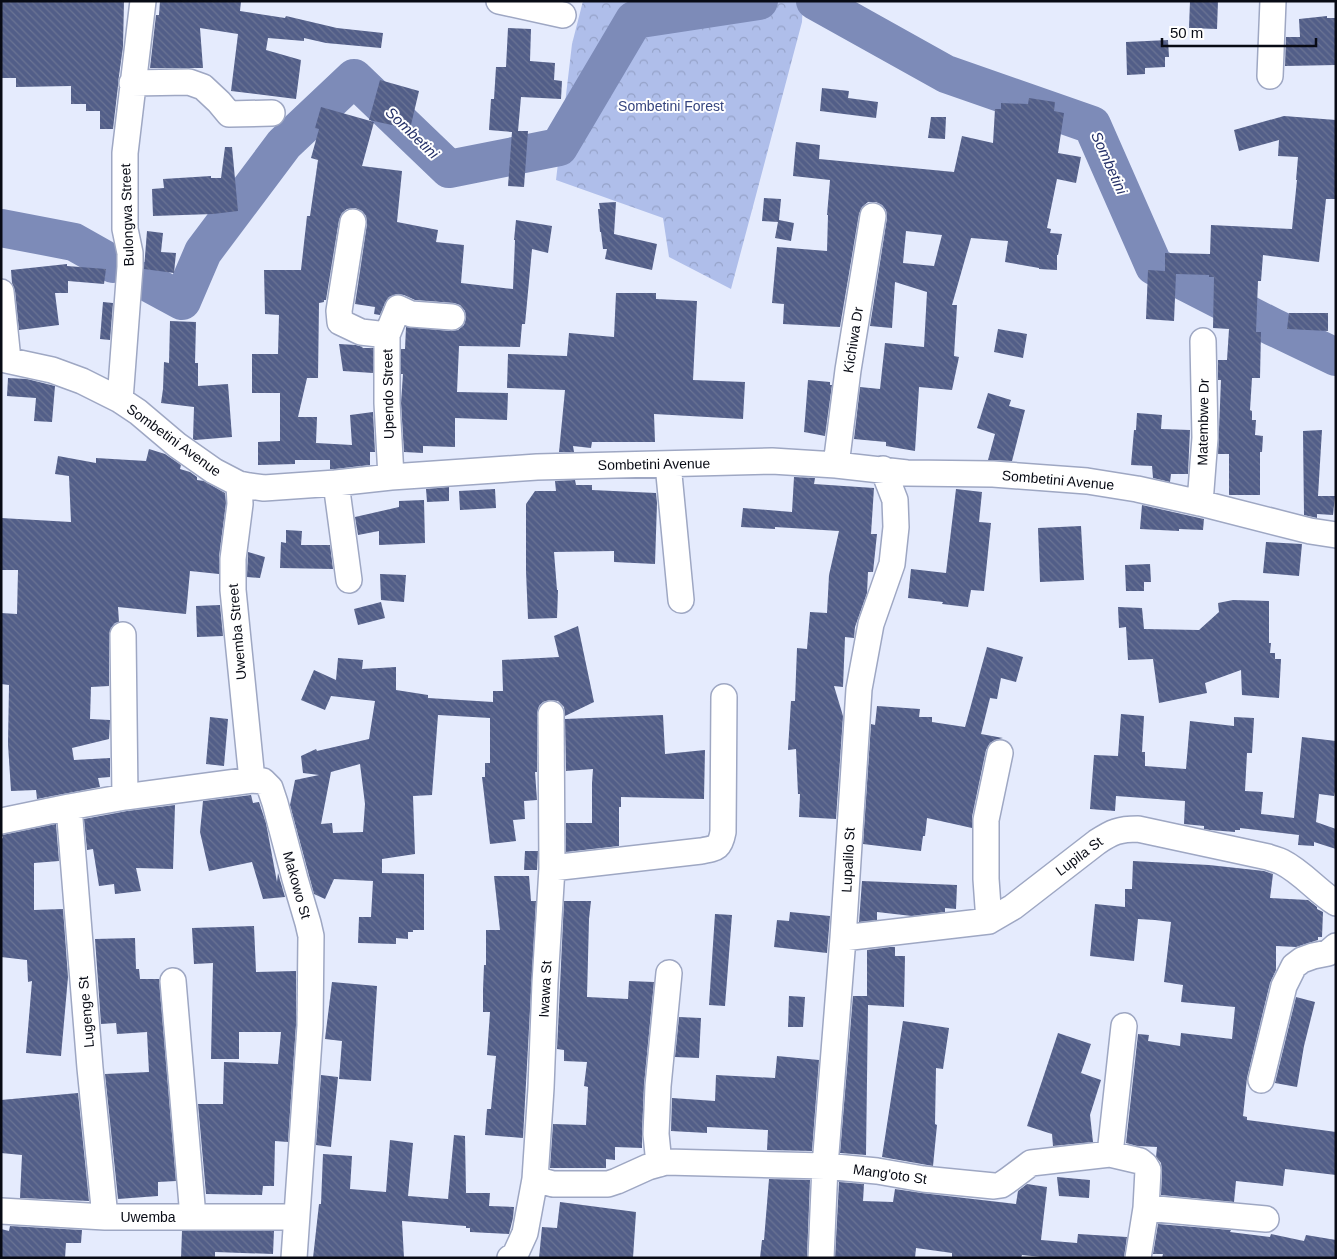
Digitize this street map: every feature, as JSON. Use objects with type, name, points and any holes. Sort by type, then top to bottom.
[{"type":"street","name":"Bulongwa Street","points":[[120,400],[130,266],[126,229],[125,153],[143,1]]},
{"type":"street","points":[[499,1],[563,15]]},
{"type":"street","points":[[1270,76],[1273,1]]},
{"type":"street","points":[[132,83],[188,82],[203,87],[219,102],[228,114],[272,113]]},
{"type":"street","name":"Kichiwa Dr","points":[[836,465],[848,370],[873,216]]},
{"type":"street","points":[[353,222],[339,311],[340,322],[361,332],[387,335]]},
{"type":"street","points":[[1,292],[4,359]]},
{"type":"street","name":"Upendo Street","points":[[391,477],[387,403],[387,335],[398,308],[411,314],[452,317]]},
{"type":"street","name":"Matembwe Dr","points":[[1200,503],[1204,438],[1204,341]]},
{"type":"street","name":"Sombetini Avenue","points":[[4,359],[52,370],[120,400],[138,412],[177,445],[214,471],[239,484],[264,488],[537,467],[772,461],[836,465],[907,473],[993,474],[1088,480],[1137,489],[1310,531],[1336,535]]},
{"type":"street","points":[[668,464],[682,600]]},
{"type":"street","name":"Lupalilo St","points":[[821,1258],[825,1166],[844,938],[859,689],[871,624],[882,588],[892,564],[896,527],[895,500],[883,470]]},
{"type":"street","points":[[336,483],[349,580]]},
{"type":"street","name":"Uwemba Street","points":[[239,484],[240,504],[233,559],[233,590],[252,780]]},
{"type":"street","points":[[123,635],[125,797]]},
{"type":"street","points":[[552,868],[702,851],[714,848],[721,843],[723,832],[724,697]]},
{"type":"street","name":"Iwawa St","points":[[510,1258],[515,1255],[525,1233],[535,1179],[552,868],[552,714]]},
{"type":"street","points":[[844,938],[989,921],[986,879],[986,820],[1000,753]]},
{"type":"street","points":[[1,821],[125,797],[252,780]]},
{"type":"street","name":"Makowo St","points":[[252,780],[263,781],[270,788],[276,803],[311,936],[310,1026],[294,1258]]},
{"type":"street","name":"Lugenge St","points":[[68,807],[105,1217]]},
{"type":"street","name":"Lupila St","points":[[989,921],[1013,906],[1097,842],[1111,833],[1124,829],[1138,829],[1268,857],[1283,863],[1336,903]]},
{"type":"street","points":[[1261,1080],[1284,986],[1294,966],[1302,960],[1328,952],[1336,946]]},
{"type":"street","points":[[659,1164],[656,1134],[658,1086],[669,973]]},
{"type":"street","points":[[173,981],[193,1217]]},
{"type":"street","points":[[1110,1154],[1124,1026]]},
{"type":"street","name":"Mang'oto St","points":[[535,1179],[554,1184],[608,1184],[618,1182],[648,1167],[666,1162],[825,1166],[994,1186],[1001,1185],[1031,1163],[1110,1154],[1140,1161],[1148,1170],[1146,1208],[1138,1258]]},
{"type":"street","points":[[1146,1208],[1266,1219]]},
{"type":"street","name":"Uwemba","points":[[1,1211],[105,1217],[296,1217]]},
{"type":"green space","name":"Sombetini Forest","points":[[583,1],[803,1],[802,22],[731,289],[669,257],[663,218],[556,180],[572,44]]},
{"type":"building","points":[[1,1],[124,1],[123,47],[113,129],[100,129],[100,111],[86,111],[86,104],[71,104],[71,86],[16,87],[16,78],[1,78]]},
{"type":"building","points":[[160,1],[241,1],[240,11],[285,18],[286,16],[337,28],[383,33],[381,48],[326,43],[304,38],[304,41],[268,38],[266,50],[301,60],[296,99],[231,91],[238,34],[200,28],[203,68],[150,68],[156,15],[159,15]]},
{"type":"building","points":[[1190,1],[1218,1],[1217,29],[1189,28]]},
{"type":"building","points":[[1327,16],[1327,18],[1336,18],[1336,65],[1285,66],[1286,37],[1300,37],[1299,19]]},
{"type":"building","points":[[508,28],[531,29],[530,61],[555,63],[554,80],[562,81],[561,99],[521,97],[518,131],[528,131],[524,187],[508,186],[512,132],[489,130],[491,99],[494,99],[496,67],[506,67]]},
{"type":"building","points":[[1168,40],[1169,57],[1165,57],[1165,67],[1145,68],[1145,74],[1127,75],[1126,42]]},
{"type":"building","points":[[380,80],[419,91],[410,129],[369,120]]},
{"type":"building","points":[[822,88],[849,91],[848,98],[878,102],[876,118],[820,111]]},
{"type":"building","points":[[1029,98],[1055,102],[1054,111],[1064,113],[1058,153],[1081,157],[1076,183],[1057,179],[1047,228],[1051,229],[1050,233],[1062,234],[1057,255],[1057,270],[1039,269],[1005,262],[1008,241],[971,238],[952,305],[957,305],[954,356],[959,357],[952,390],[919,387],[915,451],[886,446],[886,442],[854,439],[860,387],[880,389],[885,343],[924,347],[927,292],[895,282],[892,328],[870,326],[887,218],[886,210],[882,205],[876,202],[868,202],[862,207],[859,214],[840,327],[783,324],[784,304],[772,303],[777,247],[827,251],[827,215],[830,180],[793,176],[796,142],[820,145],[819,159],[954,172],[962,136],[993,143],[995,109],[1001,109],[1001,103],[1028,104]],"holes":[[[906,231],[942,235],[934,266],[903,263]]]},
{"type":"building","points":[[321,107],[374,122],[362,166],[402,171],[397,222],[438,230],[436,242],[464,245],[461,283],[513,289],[516,220],[552,226],[548,253],[532,249],[525,324],[522,324],[520,347],[459,346],[457,392],[508,393],[507,420],[455,418],[455,447],[423,446],[423,453],[404,452],[401,403],[403,374],[401,374],[401,349],[405,349],[406,327],[458,330],[464,325],[465,311],[460,305],[454,303],[415,300],[397,294],[389,297],[380,315],[374,314],[375,307],[355,304],[367,224],[366,216],[362,211],[355,208],[347,209],[342,213],[339,220],[326,300],[319,303],[318,378],[307,378],[298,417],[317,417],[316,443],[352,445],[350,415],[373,412],[375,452],[370,452],[370,465],[335,469],[330,469],[330,460],[295,460],[295,464],[258,465],[258,442],[280,441],[280,393],[252,393],[252,354],[278,354],[279,315],[265,314],[264,270],[301,270],[307,216],[310,216],[318,160],[311,158],[319,129],[315,128]]},
{"type":"building","points":[[1284,116],[1336,120],[1336,199],[1326,199],[1319,262],[1263,255],[1261,281],[1258,281],[1256,332],[1261,332],[1260,378],[1252,378],[1250,410],[1252,411],[1252,420],[1256,420],[1255,435],[1263,436],[1262,452],[1260,452],[1260,495],[1229,495],[1229,454],[1218,454],[1221,380],[1218,380],[1218,360],[1227,360],[1229,329],[1213,328],[1214,277],[1209,277],[1209,275],[1176,274],[1174,321],[1146,319],[1148,270],[1165,271],[1165,253],[1210,254],[1211,225],[1292,229],[1298,157],[1278,156],[1279,140],[1239,151],[1234,130]]},
{"type":"building","points":[[931,117],[946,117],[945,139],[928,138]]},
{"type":"building","points":[[225,147],[232,147],[238,211],[213,214],[153,216],[152,189],[164,188],[163,179],[211,176],[211,178],[221,178]]},
{"type":"building","points":[[764,198],[781,199],[779,220],[794,223],[791,241],[775,238],[778,222],[762,221]]},
{"type":"building","points":[[616,202],[614,234],[657,244],[652,270],[605,259],[607,249],[603,249],[600,232],[599,203]]},
{"type":"building","points":[[147,231],[163,233],[161,252],[176,253],[174,273],[144,269]]},
{"type":"building","points":[[67,264],[67,266],[106,269],[104,284],[68,281],[68,293],[55,293],[59,325],[19,330],[11,270]]},
{"type":"building","points":[[616,293],[656,293],[656,299],[697,301],[693,380],[745,382],[743,419],[654,414],[655,442],[592,442],[591,448],[573,446],[574,452],[559,452],[565,390],[507,388],[508,354],[567,356],[569,333],[614,337]]},
{"type":"building","points":[[103,302],[113,303],[110,340],[100,339]]},
{"type":"building","points":[[1289,313],[1328,313],[1328,331],[1287,329]]},
{"type":"building","points":[[170,321],[196,322],[195,363],[198,363],[198,386],[228,384],[232,437],[195,440],[193,439],[194,407],[161,403],[164,362],[169,363]]},
{"type":"building","points":[[998,329],[1027,334],[1023,358],[994,352]]},
{"type":"building","points":[[339,344],[373,348],[373,373],[343,371]]},
{"type":"building","points":[[8,378],[27,379],[55,386],[52,422],[34,421],[36,398],[7,396]]},
{"type":"building","points":[[808,380],[830,382],[830,385],[832,385],[825,436],[804,432]]},
{"type":"building","points":[[988,393],[1011,400],[1009,406],[1025,410],[1012,461],[988,460],[995,434],[977,428]]},
{"type":"building","points":[[1137,413],[1162,415],[1161,429],[1190,430],[1188,474],[1171,474],[1170,482],[1153,478],[1152,466],[1131,465]]},
{"type":"building","points":[[1322,430],[1318,496],[1335,496],[1333,515],[1317,514],[1317,518],[1304,515],[1303,431]]},
{"type":"building","points":[[149,449],[165,454],[181,465],[180,469],[190,472],[197,477],[197,480],[204,481],[225,493],[226,503],[219,557],[219,574],[190,571],[186,614],[118,607],[119,622],[115,623],[111,628],[109,635],[109,686],[91,687],[90,719],[110,720],[109,739],[72,748],[74,760],[110,758],[110,777],[98,778],[100,787],[37,799],[36,790],[11,791],[8,744],[9,685],[1,684],[1,613],[17,614],[18,570],[1,570],[1,518],[71,522],[69,476],[55,474],[58,456],[96,463],[96,458],[146,461]]},
{"type":"building","points":[[794,477],[815,478],[814,484],[874,488],[871,534],[877,534],[873,572],[868,572],[867,593],[855,627],[854,638],[845,637],[843,687],[834,686],[843,716],[836,819],[799,817],[800,794],[798,794],[796,749],[788,750],[791,701],[795,701],[797,648],[807,649],[810,612],[827,613],[829,575],[839,531],[741,527],[743,508],[792,512]]},
{"type":"building","points":[[575,480],[576,485],[592,485],[592,490],[656,493],[655,564],[614,562],[614,551],[554,552],[558,590],[557,618],[528,619],[526,504],[535,491],[556,491],[555,481]]},
{"type":"building","points":[[449,487],[449,501],[427,502],[426,489]]},
{"type":"building","points":[[495,489],[496,508],[460,510],[459,491]]},
{"type":"building","points":[[956,489],[982,492],[979,522],[991,523],[984,591],[971,590],[968,607],[908,598],[911,569],[946,573]]},
{"type":"building","points":[[424,500],[425,543],[379,545],[379,531],[358,535],[355,517],[399,507],[399,501]]},
{"type":"building","points":[[1142,505],[1204,519],[1203,530],[1140,529]]},
{"type":"building","points":[[1081,526],[1084,580],[1040,582],[1038,528]]},
{"type":"building","points":[[286,530],[302,531],[301,545],[330,545],[333,569],[280,568],[281,542],[286,543]]},
{"type":"building","points":[[1266,542],[1302,544],[1299,576],[1263,573]]},
{"type":"building","points":[[248,552],[265,557],[260,578],[247,577]]},
{"type":"building","points":[[1150,564],[1151,582],[1144,582],[1144,591],[1126,591],[1125,565]]},
{"type":"building","points":[[380,574],[406,575],[404,602],[381,600]]},
{"type":"building","points":[[1233,600],[1269,601],[1270,653],[1275,653],[1275,659],[1281,659],[1279,698],[1242,695],[1241,670],[1205,683],[1207,693],[1159,703],[1153,659],[1128,660],[1126,627],[1119,628],[1118,607],[1142,608],[1144,629],[1199,630],[1219,612],[1218,603]]},
{"type":"building","points":[[381,602],[385,618],[358,625],[354,609]]},
{"type":"building","points":[[220,605],[223,636],[197,637],[196,606]]},
{"type":"building","points":[[578,626],[594,702],[565,716],[564,707],[558,701],[550,700],[543,702],[539,706],[537,714],[537,772],[535,772],[537,800],[524,801],[525,819],[513,820],[516,841],[490,844],[482,777],[485,777],[485,763],[490,763],[490,718],[438,715],[432,795],[413,796],[415,854],[382,859],[382,873],[424,874],[424,930],[408,932],[408,939],[396,938],[396,944],[358,943],[359,917],[371,917],[373,881],[334,879],[325,899],[314,894],[290,805],[295,780],[319,775],[303,773],[301,756],[316,749],[317,751],[369,739],[375,701],[331,696],[325,710],[301,700],[314,670],[336,680],[338,658],[363,660],[362,669],[396,667],[396,690],[428,695],[428,698],[493,702],[493,691],[503,691],[502,660],[559,657],[554,636]],"holes":[[[360,764],[365,804],[363,832],[333,833],[332,823],[321,824],[331,772]]]},
{"type":"building","points":[[987,647],[1023,657],[1016,682],[1001,678],[997,699],[990,698],[981,734],[1003,738],[990,743],[986,750],[972,817],[972,828],[927,818],[921,851],[863,844],[871,724],[875,725],[877,706],[920,709],[919,717],[932,717],[932,722],[965,727]]},
{"type":"building","points":[[1121,714],[1144,716],[1142,752],[1145,752],[1145,766],[1186,769],[1190,721],[1234,726],[1234,717],[1254,718],[1252,753],[1247,753],[1245,791],[1263,792],[1261,814],[1294,818],[1302,737],[1336,741],[1336,787],[1334,796],[1319,794],[1316,822],[1336,829],[1336,849],[1314,842],[1314,846],[1298,845],[1299,835],[1240,828],[1240,830],[1235,830],[1235,832],[1210,830],[1204,829],[1204,826],[1184,824],[1185,801],[1116,796],[1115,811],[1090,809],[1094,755],[1118,756]]},
{"type":"building","points":[[663,715],[665,754],[705,750],[704,799],[621,797],[621,807],[619,807],[619,846],[566,852],[566,823],[592,823],[593,769],[566,771],[565,719]]},
{"type":"building","points":[[210,717],[228,719],[224,766],[206,764]]},
{"type":"building","points":[[251,795],[253,803],[259,802],[266,823],[277,882],[278,873],[285,897],[263,899],[252,862],[209,871],[200,832],[203,801]]},
{"type":"building","points":[[175,805],[173,869],[136,868],[141,891],[115,894],[114,884],[99,886],[93,849],[87,850],[84,819]]},
{"type":"building","points":[[56,824],[59,861],[34,863],[34,910],[63,909],[68,977],[61,1056],[26,1053],[32,981],[28,982],[27,960],[1,957],[2,835]]},
{"type":"building","points":[[525,851],[538,851],[537,870],[524,870]]},
{"type":"building","points":[[1133,861],[1209,865],[1264,871],[1273,874],[1270,898],[1308,900],[1323,912],[1322,937],[1318,937],[1318,940],[1296,947],[1276,946],[1276,970],[1270,983],[1247,1078],[1243,1116],[1247,1117],[1247,1120],[1336,1132],[1336,1175],[1285,1169],[1283,1186],[1236,1181],[1234,1202],[1161,1195],[1162,1171],[1161,1163],[1156,1157],[1157,1147],[1137,1146],[1126,1143],[1138,1034],[1149,1035],[1148,1041],[1180,1046],[1181,1033],[1232,1039],[1235,1007],[1181,1002],[1183,985],[1164,982],[1171,922],[1138,919],[1134,961],[1090,956],[1095,904],[1125,907],[1125,889],[1132,889]]},
{"type":"building","points":[[494,876],[529,876],[531,901],[536,901],[523,1138],[485,1135],[487,1109],[491,1109],[496,1056],[487,1055],[490,1012],[483,1012],[486,930],[500,930]]},
{"type":"building","points":[[862,881],[957,885],[956,909],[945,908],[945,912],[912,916],[877,912],[877,920],[859,922]]},
{"type":"building","points":[[564,901],[591,901],[587,997],[628,999],[629,981],[654,982],[644,1085],[642,1148],[615,1147],[615,1160],[606,1159],[606,1168],[550,1168],[553,1124],[586,1125],[588,1087],[584,1086],[587,1062],[564,1061],[564,1050],[557,1049]]},
{"type":"building","points":[[790,912],[830,916],[827,953],[774,947],[777,920],[789,921]]},
{"type":"building","points":[[715,914],[732,915],[725,1006],[709,1005]]},
{"type":"building","points":[[254,926],[256,972],[296,971],[296,1025],[288,1142],[275,1141],[274,1186],[263,1186],[262,1195],[206,1194],[198,1104],[223,1104],[224,1062],[278,1064],[281,1032],[239,1032],[239,1059],[211,1059],[213,963],[194,964],[192,928]]},
{"type":"building","points":[[135,938],[136,969],[139,969],[140,979],[159,979],[176,1181],[158,1182],[158,1196],[118,1199],[105,1074],[149,1072],[147,1032],[117,1034],[116,1023],[101,1024],[95,939]]},
{"type":"building","points":[[895,947],[895,956],[905,956],[904,1007],[868,1005],[866,1155],[840,1153],[853,996],[867,996],[867,950]]},
{"type":"building","points":[[332,982],[377,986],[371,1081],[339,1079],[342,1041],[325,1039]]},
{"type":"building","points":[[789,996],[805,997],[803,1027],[788,1027]]},
{"type":"building","points":[[1296,997],[1315,1002],[1304,1046],[1297,1087],[1275,1083]]},
{"type":"building","points":[[679,1017],[701,1018],[699,1058],[675,1057]]},
{"type":"building","points":[[903,1021],[949,1028],[943,1069],[936,1068],[935,1124],[937,1125],[933,1166],[882,1157]]},
{"type":"building","points":[[1058,1033],[1091,1044],[1081,1073],[1101,1080],[1090,1115],[1093,1142],[1053,1146],[1052,1134],[1027,1126]]},
{"type":"building","points":[[777,1056],[819,1060],[812,1151],[767,1150],[768,1130],[707,1127],[707,1133],[671,1131],[672,1098],[715,1101],[716,1075],[775,1078]]},
{"type":"building","points":[[321,1075],[338,1077],[331,1147],[316,1145]]},
{"type":"building","points":[[78,1093],[89,1201],[20,1198],[22,1155],[1,1153],[1,1100]]},
{"type":"building","points":[[454,1135],[465,1136],[466,1193],[490,1193],[489,1206],[514,1207],[509,1234],[470,1232],[470,1228],[466,1228],[466,1226],[402,1221],[404,1258],[313,1258],[319,1204],[321,1204],[323,1154],[352,1156],[350,1189],[386,1192],[390,1140],[413,1143],[408,1196],[448,1199]]},
{"type":"building","points":[[1057,1177],[1090,1180],[1089,1198],[1059,1196]]},
{"type":"building","points":[[769,1179],[810,1180],[807,1258],[760,1258],[762,1240],[764,1240]]},
{"type":"building","points":[[839,1182],[864,1184],[863,1201],[893,1202],[895,1189],[1016,1204],[1018,1191],[1027,1184],[1047,1187],[1041,1240],[1077,1243],[1078,1234],[1127,1237],[1124,1258],[1050,1258],[1022,1255],[1021,1258],[952,1258],[952,1253],[916,1248],[915,1258],[835,1258]]},
{"type":"building","points":[[560,1202],[636,1212],[633,1258],[539,1258],[542,1227],[557,1228]]},
{"type":"building","points":[[1158,1224],[1231,1230],[1230,1232],[1270,1237],[1271,1234],[1304,1241],[1306,1235],[1336,1240],[1336,1258],[1162,1258],[1163,1254],[1153,1254]]},
{"type":"building","points":[[10,1226],[82,1230],[81,1243],[66,1243],[65,1258],[1,1257],[1,1229],[9,1231]]},
{"type":"building","points":[[182,1231],[274,1231],[273,1254],[215,1252],[215,1258],[181,1258]]},
{"type":"waterway","name":"Sombetini","points":[[145,281],[182,301],[203,252],[284,144],[354,78],[449,169],[559,147],[634,20],[759,1]]},
{"type":"waterway","name":"Sombetini","points":[[815,1],[946,74],[1092,125],[1154,266],[1336,357]]},
{"type":"waterway","name":"Sombetini","points":[[1,228],[74,242],[113,264]]}]
